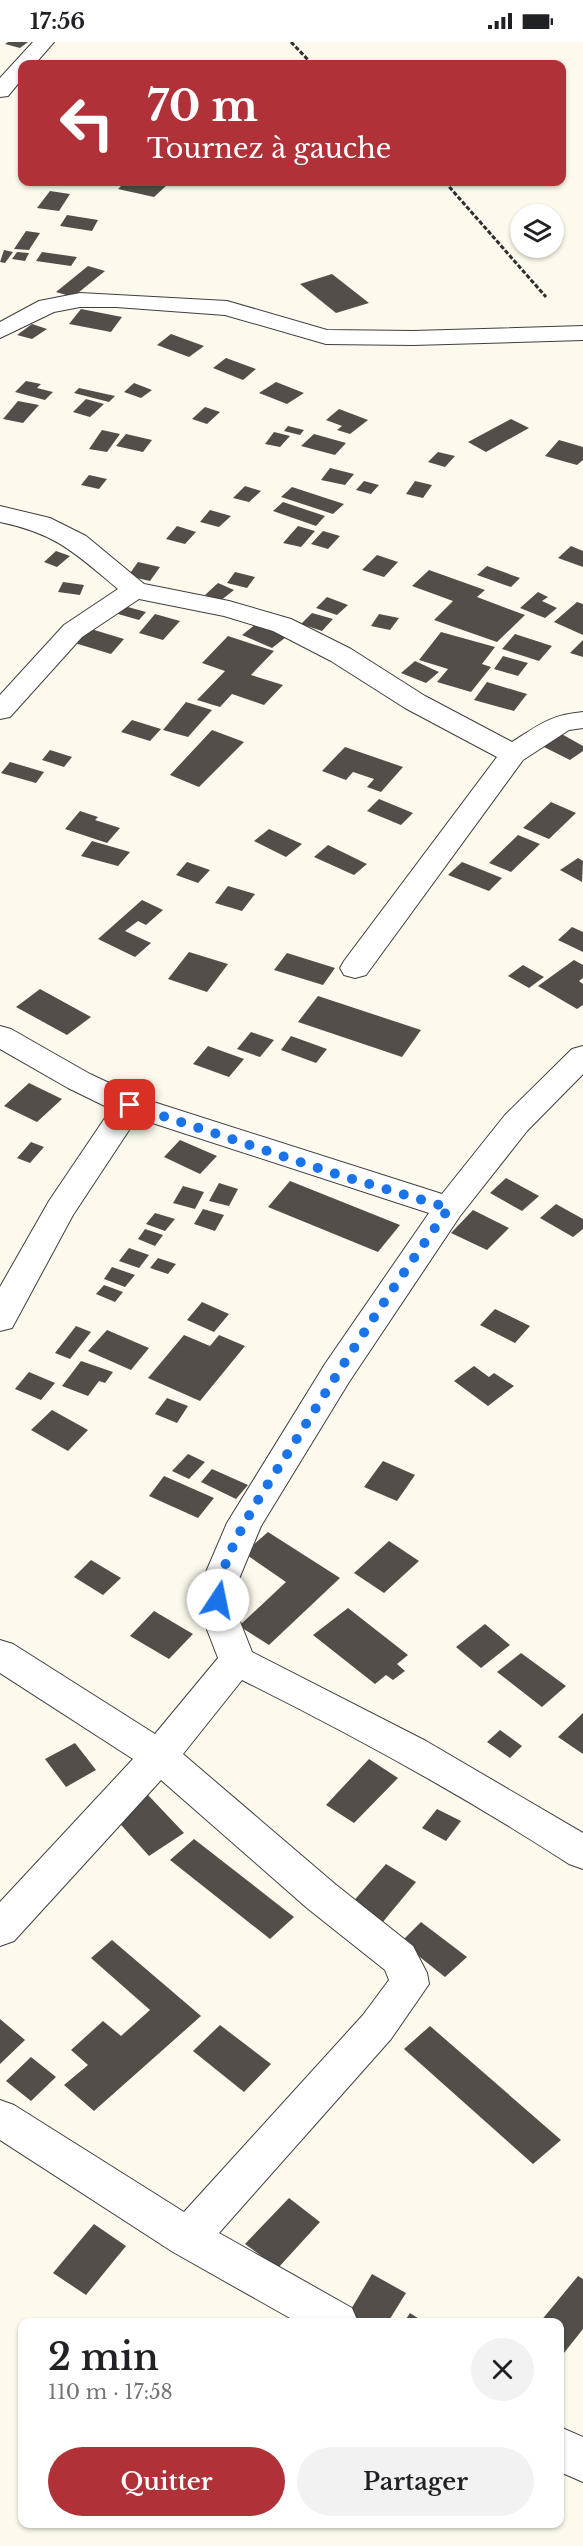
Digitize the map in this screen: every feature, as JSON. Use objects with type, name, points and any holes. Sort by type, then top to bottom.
[{"type":"street","points":[[28,60],[44,42]]},
{"type":"street","points":[[0,91],[18,71]]},
{"type":"street","points":[[0,331],[47,306],[71,301],[116,300],[227,308],[326,337],[413,338],[581,333]]},
{"type":"street","points":[[0,514],[42,523],[77,542],[135,590],[229,609],[282,625],[341,655],[415,702],[513,754]]},
{"type":"street","points":[[0,711],[73,631],[135,590]]},
{"type":"street","points":[[355,968],[513,754],[562,722],[581,717]]},
{"type":"street","points":[[0,1036],[80,1081],[130,1105],[339,1175],[449,1208]]},
{"type":"street","points":[[578,1843],[326,1705],[237,1661],[219,1614],[218,1586],[245,1523],[343,1364],[449,1208],[516,1123],[583,1056]]},
{"type":"street","points":[[0,1319],[38,1242],[88,1161],[130,1105]]},
{"type":"street","points":[[0,1654],[159,1756],[321,1896],[399,1958],[407,1973],[409,1984],[376,2027],[188,2238]]},
{"type":"street","points":[[0,1929],[159,1756],[237,1661]]},
{"type":"street","points":[[0,2118],[188,2238],[330,2318]]},
{"type":"street","points":[[564,2450],[583,2461]]},
{"type":"path","points":[[291,42],[308,60]]},
{"type":"path","points":[[449,186],[581,333]]},
{"type":"building","points":[[28,42],[20,48],[5,44]]},
{"type":"building","points":[[121,186],[166,186],[154,197],[118,189]]},
{"type":"building","points":[[50,191],[70,194],[59,211],[37,208]]},
{"type":"building","points":[[67,215],[98,220],[92,231],[60,226]]},
{"type":"building","points":[[26,231],[40,233],[29,250],[14,249]]},
{"type":"building","points":[[4,250],[13,252],[5,263],[0,262]]},
{"type":"building","points":[[17,252],[29,253],[25,261],[12,259]]},
{"type":"building","points":[[42,252],[77,257],[71,266],[36,261]]},
{"type":"building","points":[[88,266],[105,271],[73,297],[56,292]]},
{"type":"building","points":[[332,274],[369,303],[336,313],[300,284]]},
{"type":"building","points":[[81,309],[122,317],[111,332],[69,324]]},
{"type":"building","points":[[32,324],[47,329],[32,339],[17,335]]},
{"type":"building","points":[[171,334],[204,346],[189,357],[157,345]]},
{"type":"building","points":[[226,358],[256,369],[243,380],[213,368]]},
{"type":"building","points":[[26,381],[41,384],[37,388],[53,392],[45,400],[15,392]]},
{"type":"building","points":[[276,382],[304,393],[287,404],[259,393]]},
{"type":"building","points":[[134,383],[152,390],[141,398],[124,392]]},
{"type":"building","points":[[79,388],[115,396],[109,402],[74,393]]},
{"type":"building","points":[[86,399],[104,404],[90,417],[73,412]]},
{"type":"building","points":[[18,401],[39,405],[23,423],[3,419]]},
{"type":"building","points":[[205,407],[220,412],[207,424],[192,419]]},
{"type":"building","points":[[339,409],[368,420],[350,434],[337,430],[342,426],[326,420]]},
{"type":"building","points":[[511,419],[529,428],[486,452],[468,442]]},
{"type":"building","points":[[288,426],[304,430],[300,435],[284,431]]},
{"type":"building","points":[[102,430],[120,434],[107,452],[89,449]]},
{"type":"building","points":[[274,432],[290,436],[280,447],[265,444]]},
{"type":"building","points":[[126,434],[152,440],[143,452],[116,446]]},
{"type":"building","points":[[314,434],[346,443],[335,455],[301,446]]},
{"type":"building","points":[[559,440],[583,447],[583,460],[577,465],[545,456]]},
{"type":"building","points":[[438,452],[455,456],[445,467],[428,462]]},
{"type":"building","points":[[330,468],[354,474],[345,485],[321,480]]},
{"type":"building","points":[[89,475],[107,479],[99,489],[81,485]]},
{"type":"building","points":[[364,481],[379,485],[371,494],[356,490]]},
{"type":"building","points":[[415,481],[432,485],[423,498],[406,494]]},
{"type":"building","points":[[245,486],[261,491],[249,502],[233,498]]},
{"type":"building","points":[[292,487],[344,504],[333,514],[281,497]]},
{"type":"building","points":[[283,502],[325,516],[316,526],[273,511]]},
{"type":"building","points":[[210,510],[231,516],[219,527],[200,522]]},
{"type":"building","points":[[177,526],[196,532],[185,544],[166,539]]},
{"type":"building","points":[[298,526],[315,531],[301,547],[283,543]]},
{"type":"building","points":[[323,531],[340,536],[328,549],[311,544]]},
{"type":"building","points":[[571,546],[583,551],[583,567],[558,558]]},
{"type":"building","points":[[56,551],[70,556],[57,567],[44,562]]},
{"type":"building","points":[[377,555],[398,562],[384,577],[362,570]]},
{"type":"building","points":[[138,562],[160,567],[150,581],[128,576]]},
{"type":"building","points":[[487,566],[520,578],[511,587],[477,575]]},
{"type":"building","points":[[429,570],[485,590],[477,597],[525,615],[497,642],[434,620],[453,601],[412,586]]},
{"type":"building","points":[[235,572],[255,577],[247,588],[227,583]]},
{"type":"building","points":[[63,582],[84,585],[80,595],[58,592]]},
{"type":"building","points":[[218,583],[234,590],[220,601],[205,595]]},
{"type":"building","points":[[538,592],[548,597],[542,601],[557,608],[545,618],[520,608]]},
{"type":"building","points":[[327,597],[348,605],[337,615],[316,608]]},
{"type":"building","points":[[577,602],[583,604],[583,635],[554,622]]},
{"type":"building","points":[[117,604],[146,612],[139,620],[111,612]]},
{"type":"building","points":[[312,613],[333,619],[322,631],[301,624]]},
{"type":"building","points":[[155,614],[180,621],[163,640],[139,633]]},
{"type":"building","points":[[379,614],[399,618],[390,630],[371,626]]},
{"type":"building","points":[[260,621],[290,634],[272,648],[242,635]]},
{"type":"building","points":[[81,626],[124,639],[111,654],[68,641]]},
{"type":"building","points":[[441,632],[495,647],[482,664],[491,667],[471,692],[437,682],[448,669],[419,660]]},
{"type":"building","points":[[515,634],[552,646],[539,661],[502,649]]},
{"type":"building","points":[[228,636],[274,651],[251,675],[283,685],[264,705],[232,694],[220,707],[197,700],[225,671],[202,663]]},
{"type":"building","points":[[583,640],[583,657],[570,653]]},
{"type":"building","points":[[503,656],[528,663],[518,676],[494,669]]},
{"type":"building","points":[[415,661],[439,672],[426,683],[401,673]]},
{"type":"building","points":[[487,682],[527,694],[514,711],[474,700]]},
{"type":"building","points":[[186,702],[212,710],[188,737],[163,730]]},
{"type":"building","points":[[132,720],[161,729],[150,741],[121,732]]},
{"type":"building","points":[[212,730],[244,742],[199,787],[170,775]]},
{"type":"building","points":[[558,732],[583,746],[583,751],[570,760],[540,745]]},
{"type":"building","points":[[345,747],[403,767],[381,792],[367,787],[374,779],[353,772],[346,780],[322,771]]},
{"type":"building","points":[[50,750],[72,757],[64,767],[42,760]]},
{"type":"building","points":[[10,762],[44,772],[36,783],[1,773]]},
{"type":"building","points":[[379,799],[413,813],[401,825],[367,811]]},
{"type":"building","points":[[551,802],[576,813],[549,839],[523,828]]},
{"type":"building","points":[[80,811],[98,817],[95,820],[120,828],[107,843],[65,829]]},
{"type":"building","points":[[269,829],[302,844],[286,857],[254,841]]},
{"type":"building","points":[[518,835],[540,844],[511,872],[489,863]]},
{"type":"building","points":[[92,841],[130,852],[118,866],[81,856]]},
{"type":"building","points":[[328,845],[367,864],[354,875],[314,857]]},
{"type":"building","points":[[578,858],[583,861],[582,882],[560,870]]},
{"type":"building","points":[[187,862],[210,870],[198,883],[176,875]]},
{"type":"building","points":[[462,862],[502,878],[489,891],[448,875]]},
{"type":"building","points":[[228,886],[255,894],[242,911],[215,903]]},
{"type":"building","points":[[142,900],[163,910],[146,925],[138,921],[125,931],[151,943],[135,957],[98,939]]},
{"type":"building","points":[[572,927],[583,932],[583,952],[558,940]]},
{"type":"building","points":[[189,952],[228,964],[207,992],[168,979]]},
{"type":"building","points":[[287,953],[335,968],[323,985],[274,970]]},
{"type":"building","points":[[574,960],[583,965],[583,978],[579,981],[583,984],[583,1005],[577,1009],[538,986]]},
{"type":"building","points":[[523,965],[544,977],[529,988],[508,976]]},
{"type":"building","points":[[40,989],[91,1017],[67,1035],[16,1007]]},
{"type":"building","points":[[318,996],[421,1030],[402,1057],[298,1022]]},
{"type":"building","points":[[251,1032],[274,1040],[260,1057],[237,1049]]},
{"type":"building","points":[[291,1036],[327,1049],[316,1063],[281,1050]]},
{"type":"building","points":[[208,1046],[244,1059],[229,1077],[193,1064]]},
{"type":"building","points":[[29,1083],[62,1099],[37,1122],[4,1106]]},
{"type":"building","points":[[180,1140],[217,1156],[200,1174],[164,1157]]},
{"type":"building","points":[[31,1142],[44,1147],[30,1163],[17,1158]]},
{"type":"building","points":[[506,1178],[539,1196],[522,1211],[490,1193]]},
{"type":"building","points":[[290,1181],[400,1225],[378,1252],[268,1207]]},
{"type":"building","points":[[219,1183],[238,1189],[229,1206],[209,1201]]},
{"type":"building","points":[[183,1186],[204,1192],[195,1209],[173,1203]]},
{"type":"building","points":[[556,1204],[583,1219],[583,1229],[573,1237],[540,1218]]},
{"type":"building","points":[[203,1209],[224,1215],[215,1231],[194,1224]]},
{"type":"building","points":[[473,1210],[509,1228],[487,1250],[451,1233]]},
{"type":"building","points":[[155,1213],[175,1219],[165,1231],[146,1224]]},
{"type":"building","points":[[145,1229],[163,1235],[155,1246],[138,1239]]},
{"type":"building","points":[[129,1248],[149,1255],[139,1268],[119,1261]]},
{"type":"building","points":[[158,1258],[176,1264],[168,1274],[150,1268]]},
{"type":"building","points":[[112,1267],[135,1275],[125,1287],[104,1279]]},
{"type":"building","points":[[104,1285],[123,1292],[115,1302],[96,1294]]},
{"type":"building","points":[[202,1302],[229,1314],[214,1332],[187,1320]]},
{"type":"building","points":[[495,1309],[530,1326],[515,1343],[480,1325]]},
{"type":"building","points":[[76,1326],[91,1332],[70,1359],[55,1353]]},
{"type":"building","points":[[107,1330],[149,1348],[131,1370],[88,1351]]},
{"type":"building","points":[[184,1335],[210,1346],[219,1335],[245,1346],[200,1401],[148,1378]]},
{"type":"building","points":[[81,1361],[113,1372],[105,1383],[99,1381],[88,1396],[62,1386]]},
{"type":"building","points":[[474,1366],[489,1377],[494,1373],[514,1386],[488,1406],[454,1381]]},
{"type":"building","points":[[29,1372],[55,1383],[41,1400],[15,1389]]},
{"type":"building","points":[[167,1398],[188,1406],[177,1423],[155,1414]]},
{"type":"building","points":[[52,1410],[88,1430],[68,1451],[31,1430]]},
{"type":"building","points":[[188,1454],[205,1462],[189,1479],[172,1471]]},
{"type":"building","points":[[383,1461],[415,1475],[397,1501],[364,1487]]},
{"type":"building","points":[[212,1469],[248,1485],[236,1499],[201,1482]]},
{"type":"building","points":[[164,1476],[214,1498],[198,1518],[149,1496]]},
{"type":"building","points":[[268,1532],[340,1578],[269,1645],[239,1626],[286,1582],[244,1553]]},
{"type":"building","points":[[389,1541],[419,1561],[384,1593],[354,1573]]},
{"type":"building","points":[[91,1560],[121,1578],[103,1595],[74,1577]]},
{"type":"building","points":[[348,1608],[408,1655],[397,1664],[405,1671],[393,1680],[386,1675],[375,1684],[313,1635]]},
{"type":"building","points":[[154,1611],[193,1634],[169,1659],[130,1636]]},
{"type":"building","points":[[485,1624],[510,1645],[481,1668],[456,1647]]},
{"type":"building","points":[[521,1653],[566,1686],[542,1707],[497,1672]]},
{"type":"building","points":[[583,1713],[583,1754],[558,1737]]},
{"type":"building","points":[[500,1730],[522,1746],[510,1758],[487,1742]]},
{"type":"building","points":[[75,1743],[96,1770],[66,1787],[45,1759]]},
{"type":"building","points":[[369,1759],[398,1778],[354,1823],[326,1805]]},
{"type":"building","points":[[148,1795],[184,1833],[149,1856],[114,1817]]},
{"type":"building","points":[[437,1809],[461,1821],[446,1841],[422,1828]]},
{"type":"building","points":[[194,1839],[294,1917],[270,1939],[170,1860]]},
{"type":"building","points":[[386,1864],[416,1882],[382,1923],[351,1904]]},
{"type":"building","points":[[421,1922],[467,1957],[445,1977],[401,1942]]},
{"type":"building","points":[[112,1940],[201,2016],[94,2111],[64,2085],[88,2065],[71,2050],[103,2021],[121,2036],[150,2010],[91,1958]]},
{"type":"building","points":[[0,2019],[25,2040],[0,2064]]},
{"type":"building","points":[[220,2025],[271,2064],[244,2092],[193,2051]]},
{"type":"building","points":[[430,2026],[561,2140],[533,2164],[404,2049]]},
{"type":"building","points":[[31,2057],[56,2077],[31,2101],[6,2081]]},
{"type":"building","points":[[289,2198],[320,2222],[278,2268],[245,2244]]},
{"type":"building","points":[[94,2224],[126,2246],[86,2295],[53,2273]]},
{"type":"building","points":[[372,2274],[406,2293],[390,2318],[346,2318]]},
{"type":"building","points":[[578,2276],[583,2279],[583,2329],[564,2353],[564,2318],[543,2318]]},
{"type":"building","points":[[410,2313],[418,2318],[407,2318]]},
{"type":"route","points":[[130,1105],[339,1175],[449,1208],[414,1256],[337,1373],[245,1523],[218,1586],[218,1600]]}]
